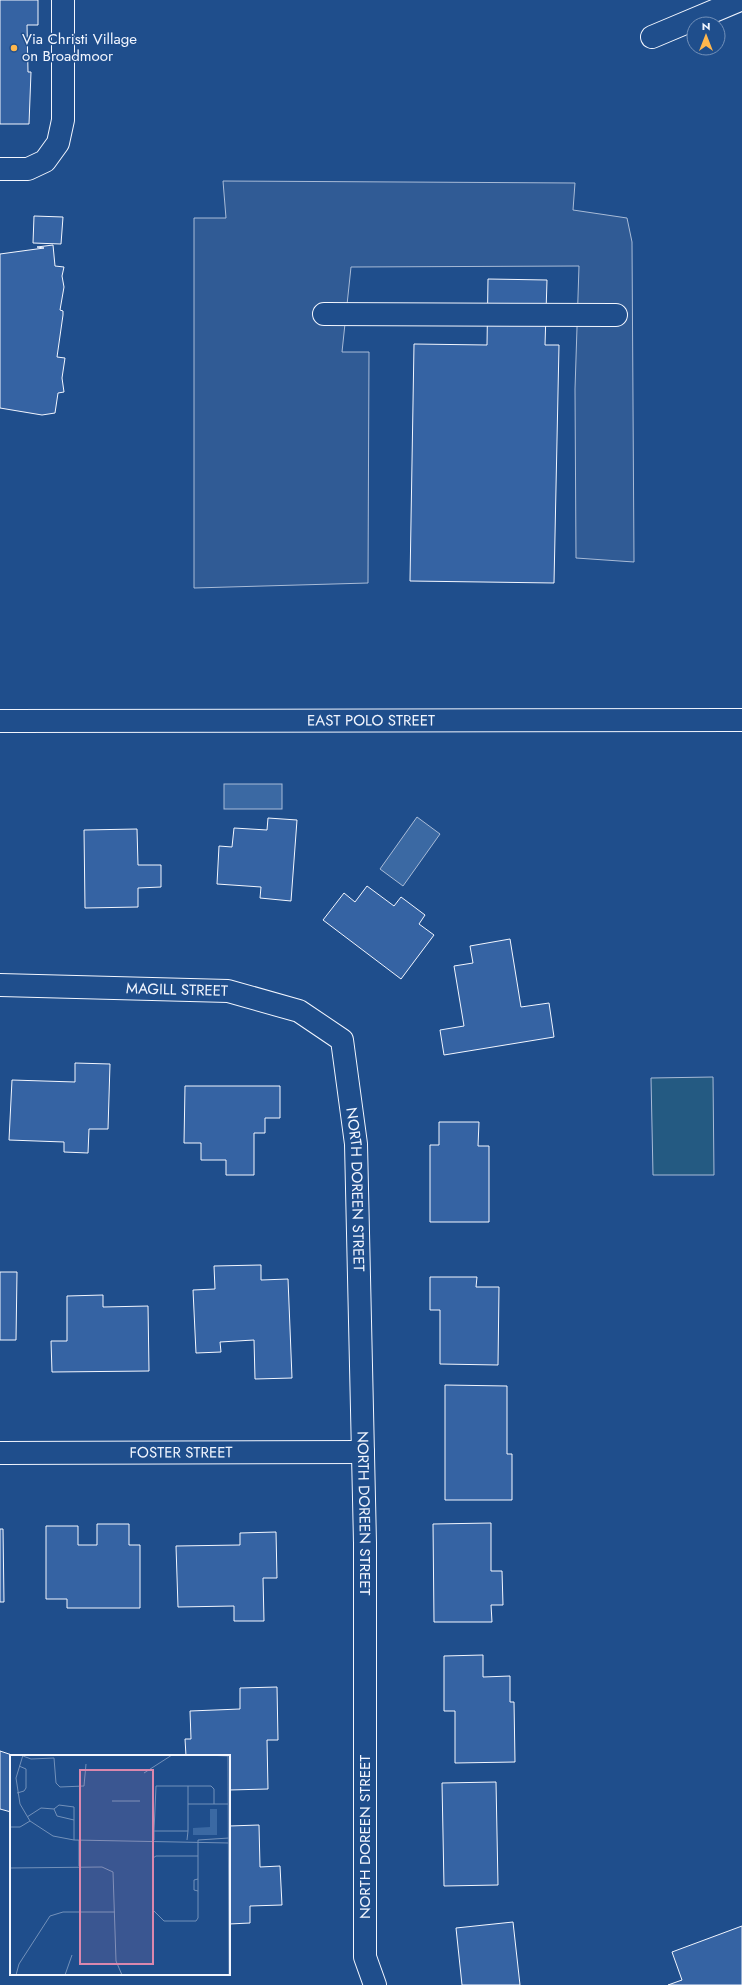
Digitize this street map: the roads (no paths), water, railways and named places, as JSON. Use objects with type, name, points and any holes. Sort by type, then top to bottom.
[{"type":"street","points":[[0,169],[28,169],[40,164],[45,161],[58,143],[63,120],[63,0]]},
{"type":"street","points":[[652,37],[740,0]]},
{"type":"street","points":[[324,314],[616,315]]},
{"type":"street","name":"EAST POLO STREET","points":[[0,721],[742,720]]},
{"type":"street","name":"MAGILL STREET","points":[[0,986],[228,991],[300,1011],[342,1040]]},
{"type":"street","name":"NORTH DOREEN STREET","points":[[342,1040],[356,1144],[365,1543],[365,1957],[375,1985]]},
{"type":"street","name":"FOSTER STREET","points":[[0,1453],[363,1452]]},
{"type":"place","name":"Via Christi Village on Broadmoor","points":[[14,48]]}]
